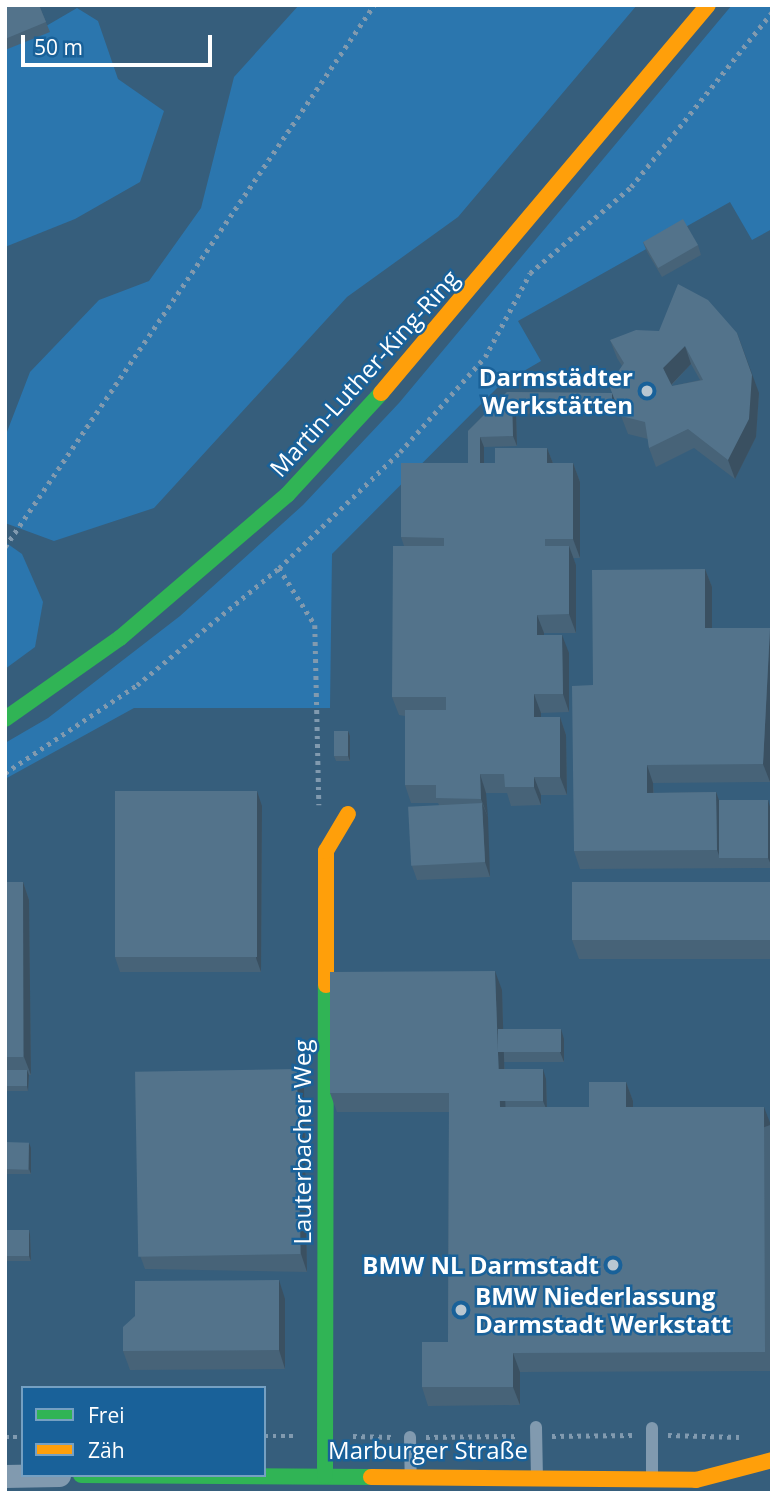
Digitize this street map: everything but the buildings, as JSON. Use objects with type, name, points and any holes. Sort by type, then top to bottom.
[{"type":"street","name":"Martin-Luther-King-Ring","points":[[5,719],[120,638],[286,495],[370,407],[708,5]]},
{"type":"street","points":[[326,851],[348,814]]},
{"type":"street","name":"Lauterbacher Weg","points":[[325,1476],[326,851]]},
{"type":"street","name":"Marburger Straße","points":[[266,1476],[696,1480],[772,1460]]},
{"type":"lane","points":[[536,1431],[537,1477]]},
{"type":"lane","points":[[652,1432],[652,1479]]},
{"type":"lane","points":[[410,1437],[411,1476]]},
{"type":"path","points":[[5,548],[374,5]]},
{"type":"path","points":[[5,773],[137,685],[279,568],[400,452],[485,357],[530,273],[622,196],[772,12]]},
{"type":"path","points":[[279,568],[315,625],[316,780],[326,851]]},
{"type":"path","points":[[410,1437],[536,1431],[652,1432],[745,1437]]},
{"type":"shaded area","points":[[299,5],[637,5],[458,217],[347,297],[154,508],[54,541],[5,523],[5,437],[30,372],[99,300],[149,281],[201,208],[234,77]]},
{"type":"shaded area","points":[[732,5],[772,5],[772,229],[752,240],[730,202],[518,321],[541,361],[500,385],[332,554],[330,708],[134,708],[5,779],[5,743],[48,718],[180,616],[303,505],[399,403]]},
{"type":"shaded area","points":[[77,8],[98,21],[118,79],[164,111],[140,182],[75,219],[5,247],[5,50]]},
{"type":"shaded area","points":[[5,542],[22,554],[43,602],[35,647],[5,669]]},
{"type":"traffic: fast","points":[[5,719],[120,638],[287,495],[381,393]]},
{"type":"traffic: fast","points":[[325,1476],[326,985]]},
{"type":"traffic: fast","points":[[266,1476],[371,1477]]},
{"type":"traffic: slow","points":[[381,393],[708,5]]},
{"type":"traffic: slow","points":[[326,985],[326,851],[348,814]]},
{"type":"traffic: slow","points":[[371,1477],[696,1480],[772,1460]]},
{"type":"place","name":"Darmstädter Werkstätten","points":[[647,391]]},
{"type":"place","name":"BMW NL Darmstadt","points":[[613,1265]]},
{"type":"place","name":"BMW Niederlassung Darmstadt Werkstatt","points":[[461,1310]]}]
